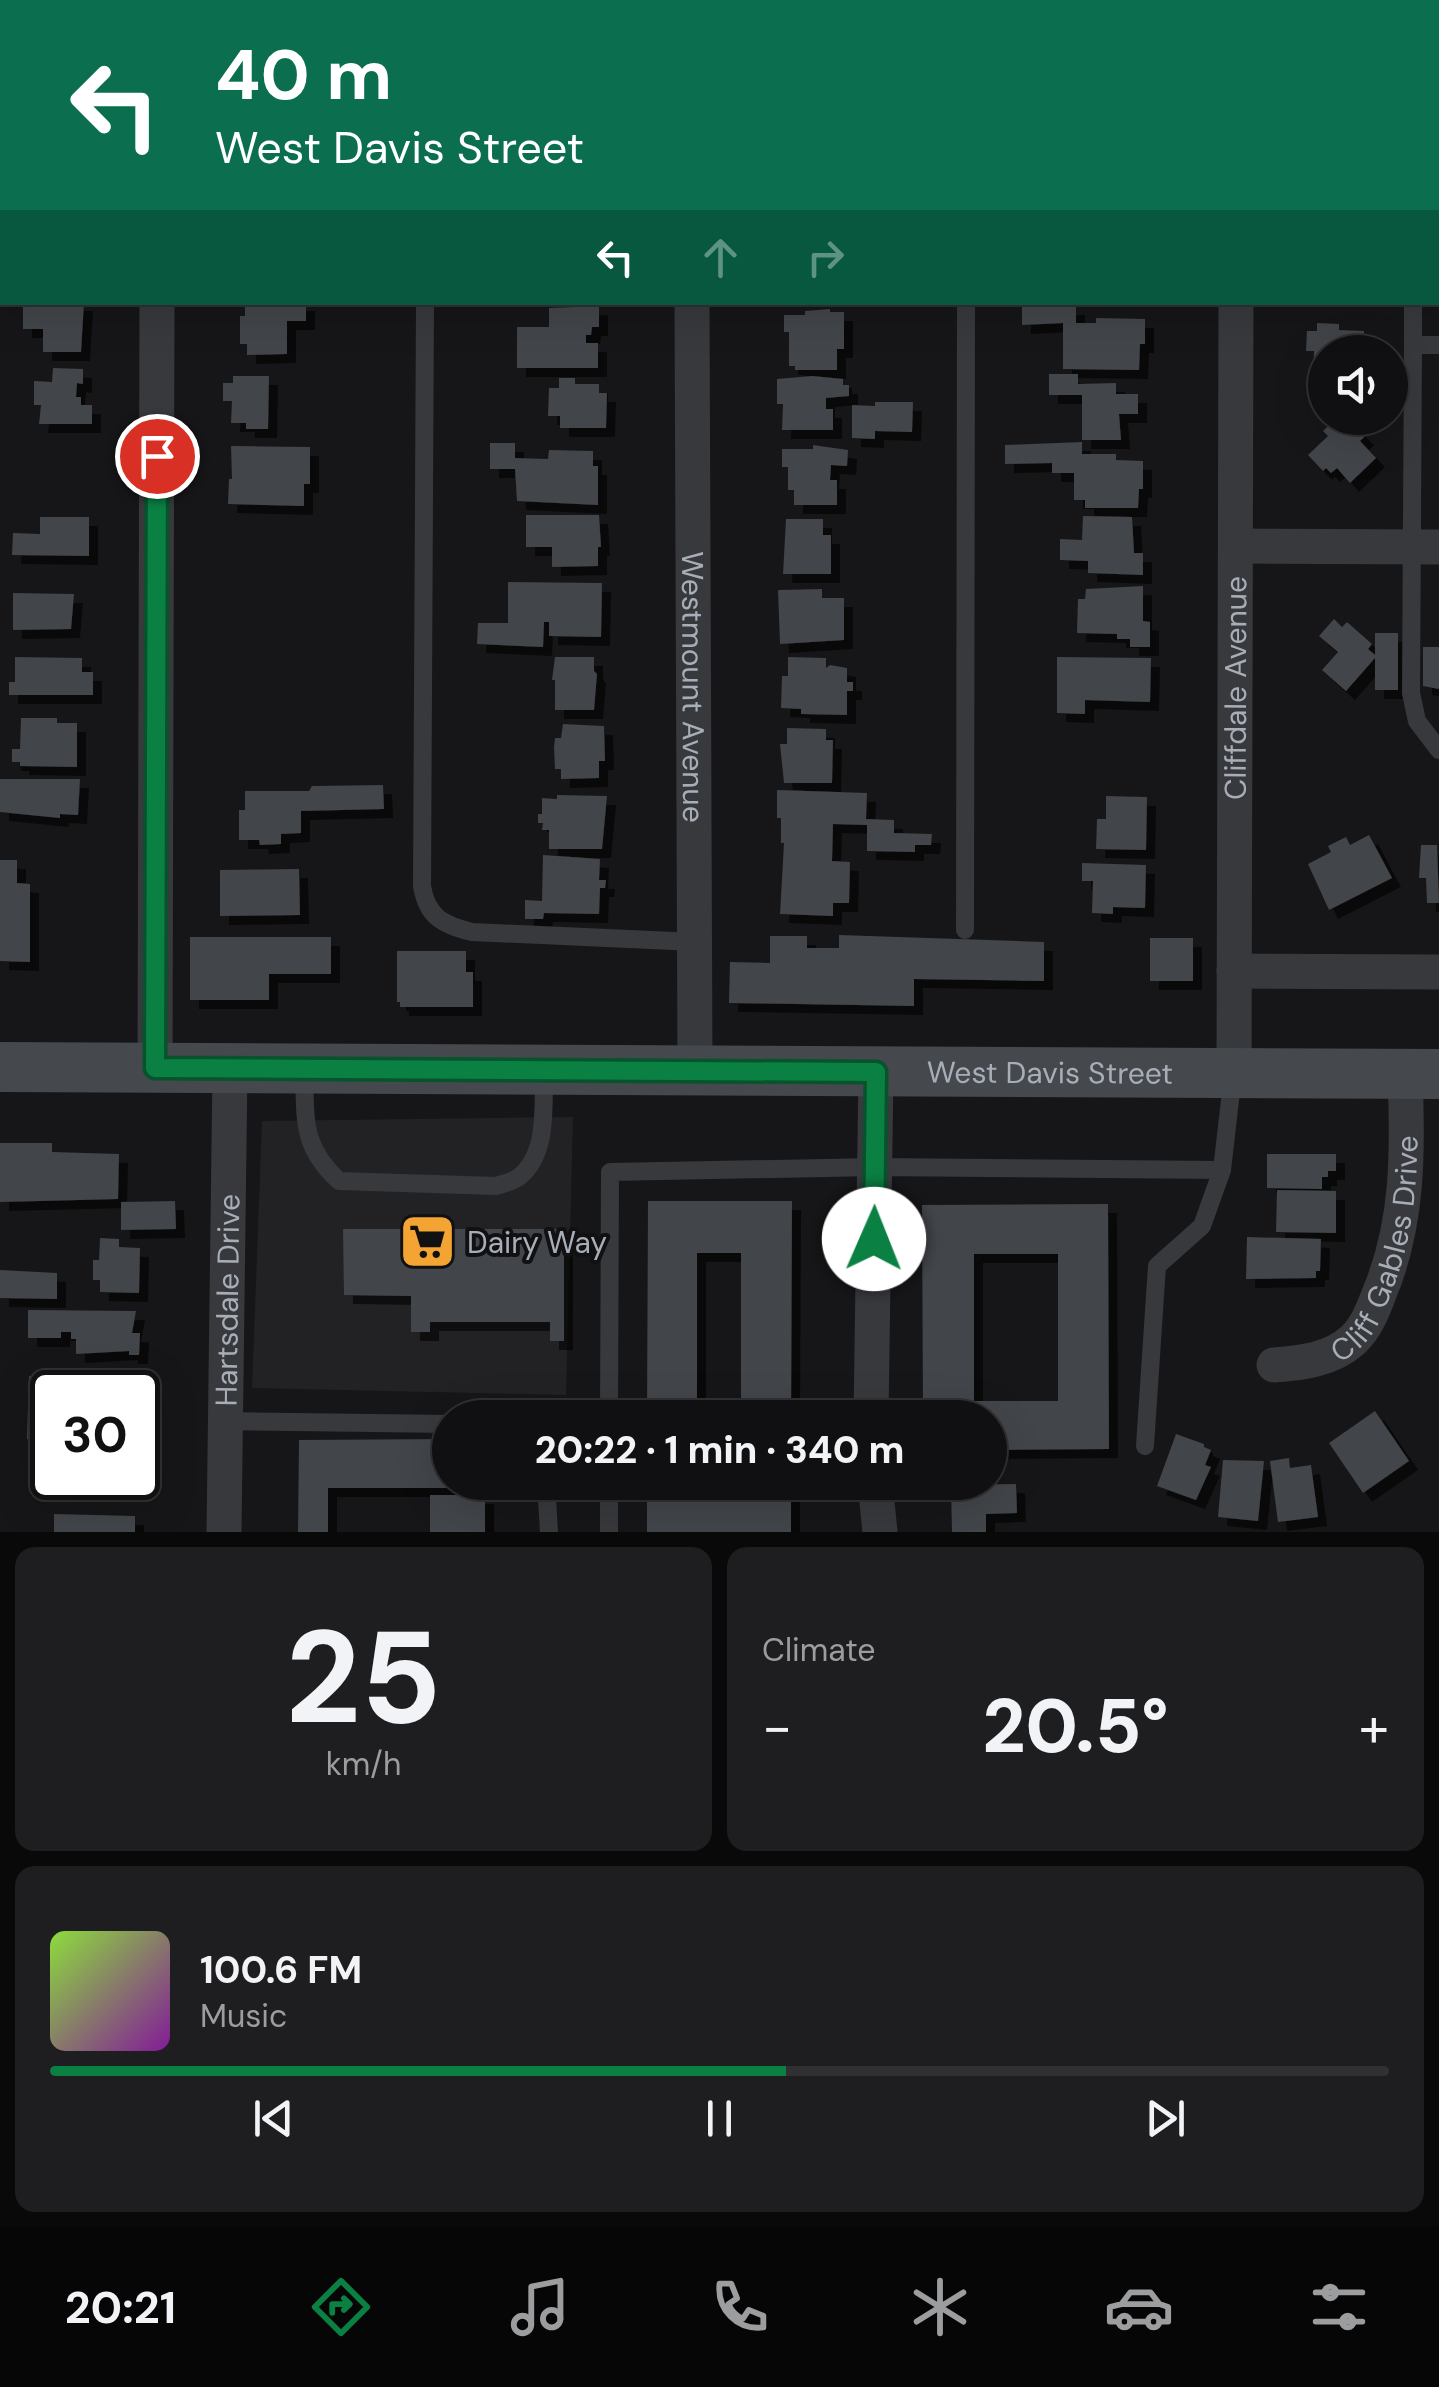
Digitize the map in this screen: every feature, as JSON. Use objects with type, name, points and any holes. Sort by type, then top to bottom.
[{"type":"main road","name":"West Davis Street","points":[[0,1067],[1422,1074]]},
{"type":"street","points":[[155,1068],[157,305]]},
{"type":"street","name":"Westmount Avenue","points":[[692,305],[695,1070]]},
{"type":"street","name":"Cliffdale Avenue","points":[[1234,1073],[1236,305]]},
{"type":"street","points":[[1237,546],[1425,547]]},
{"type":"street","points":[[1234,971],[1439,972]]},
{"type":"street","name":"Hartsdale Drive","points":[[224,1532],[230,1068]]},
{"type":"street","points":[[871,1400],[876,1072]]},
{"type":"street","name":"Cliff Gables Drive","points":[[1274,1365],[1314,1362],[1352,1341],[1370,1318],[1390,1268],[1402,1217],[1408,1150],[1422,1074]]},
{"type":"street","points":[[877,1500],[880,1532]]},
{"type":"lane","points":[[425,305],[425,907],[444,925],[472,932],[695,942]]},
{"type":"lane","points":[[965,930],[966,305]]},
{"type":"lane","points":[[1413,305],[1425,547],[1412,693],[1417,721],[1439,750]]},
{"type":"lane","points":[[1413,345],[1439,345]]},
{"type":"lane","points":[[304,1068],[306,1127],[316,1161],[338,1181],[496,1186],[519,1177],[537,1152],[542,1133],[544,1070]]},
{"type":"lane","points":[[1145,1446],[1157,1266],[1202,1226],[1222,1170],[1234,1073]]},
{"type":"lane","points":[[609,1400],[610,1172],[874,1167],[1222,1170]]},
{"type":"lane","points":[[224,1421],[432,1424]]},
{"type":"lane","points":[[547,1500],[548,1532]]},
{"type":"lane","points":[[609,1500],[609,1532]]},
{"type":"shaded area","points":[[573,1117],[566,1395],[252,1388],[262,1121]]},
{"type":"building","points":[[23,305],[84,305],[81,352],[43,352],[43,329],[23,329]]},
{"type":"building","points":[[245,305],[306,305],[306,321],[287,321],[287,354],[247,355],[247,344],[240,344],[240,316],[245,316]]},
{"type":"building","points":[[599,306],[599,327],[592,327],[591,335],[586,335],[586,343],[598,343],[598,368],[517,368],[517,327],[549,327],[549,308]]},
{"type":"building","points":[[1076,306],[1076,323],[1096,323],[1096,318],[1145,319],[1139,370],[1063,369],[1063,323],[1022,325],[1022,307]]},
{"type":"building","points":[[830,309],[844,312],[844,349],[837,349],[837,370],[795,370],[795,366],[789,366],[789,332],[784,332],[784,315]]},
{"type":"building","points":[[1317,323],[1339,324],[1339,330],[1364,331],[1364,335],[1308,335],[1306,351],[1307,331],[1317,331]]},
{"type":"building","points":[[53,368],[83,369],[83,384],[77,383],[76,397],[81,397],[81,405],[92,405],[92,424],[39,424],[41,405],[34,405],[34,381],[52,382]]},
{"type":"building","points":[[1049,374],[1078,374],[1078,384],[1116,383],[1116,394],[1138,394],[1138,414],[1119,414],[1121,440],[1082,440],[1082,395],[1049,395]]},
{"type":"building","points":[[233,376],[269,376],[268,429],[246,429],[246,423],[231,423],[232,401],[223,401],[223,383],[233,383]]},
{"type":"building","points":[[559,378],[575,378],[575,384],[599,384],[599,393],[607,393],[606,428],[560,428],[560,416],[548,416],[549,388],[559,388]]},
{"type":"building","points":[[777,379],[843,379],[843,385],[849,385],[849,396],[826,398],[826,409],[833,409],[833,430],[782,430],[783,404],[777,404]]},
{"type":"building","points":[[875,402],[913,402],[912,432],[875,431],[875,439],[852,438],[852,405],[875,406]]},
{"type":"building","points":[[1364,435],[1360,441],[1376,458],[1350,483],[1337,468],[1331,473],[1326,468],[1323,471],[1308,455],[1328,436]]},
{"type":"building","points":[[1082,442],[1082,454],[1116,454],[1116,460],[1143,461],[1138,508],[1085,508],[1085,500],[1074,500],[1074,473],[1052,473],[1052,463],[1005,464],[1005,445]]},
{"type":"building","points":[[490,443],[515,443],[515,458],[548,459],[549,450],[593,451],[593,466],[598,466],[598,505],[517,501],[515,469],[490,469]]},
{"type":"building","points":[[813,445],[848,450],[847,466],[831,465],[830,480],[837,480],[837,505],[794,505],[794,490],[788,490],[788,467],[782,467],[782,449],[813,449]]},
{"type":"building","points":[[231,446],[310,447],[310,484],[304,484],[304,506],[228,504]]},
{"type":"building","points":[[526,515],[599,515],[598,566],[552,567],[552,547],[526,547]]},
{"type":"building","points":[[1083,516],[1132,517],[1134,553],[1143,553],[1143,575],[1088,573],[1088,561],[1060,560],[1060,539],[1082,540]]},
{"type":"building","points":[[40,517],[89,517],[89,556],[12,555],[13,533],[40,534]]},
{"type":"building","points":[[786,519],[823,519],[823,535],[831,535],[831,574],[783,574]]},
{"type":"building","points":[[508,582],[602,583],[601,637],[549,636],[549,622],[544,622],[543,647],[477,644],[478,623],[508,623]]},
{"type":"building","points":[[1143,586],[1143,621],[1150,622],[1150,647],[1130,647],[1130,639],[1117,639],[1117,634],[1077,633],[1078,599],[1085,599],[1086,589]]},
{"type":"building","points":[[822,589],[822,598],[844,598],[844,640],[780,644],[778,590]]},
{"type":"building","points":[[13,593],[74,594],[71,629],[13,630]]},
{"type":"building","points":[[1334,619],[1342,627],[1347,622],[1372,644],[1368,649],[1375,655],[1375,633],[1398,633],[1398,690],[1375,690],[1375,658],[1346,691],[1322,670],[1338,652],[1319,636]]},
{"type":"building","points":[[1423,647],[1439,647],[1439,689],[1423,686]]},
{"type":"building","points":[[15,657],[82,658],[82,672],[93,672],[93,695],[9,695],[9,682],[15,682]]},
{"type":"building","points":[[555,657],[594,657],[594,710],[555,710]]},
{"type":"building","points":[[788,657],[826,658],[826,668],[847,668],[847,682],[853,682],[853,691],[847,691],[847,715],[801,714],[801,709],[781,708],[782,676],[788,676]]},
{"type":"building","points":[[1057,657],[1151,658],[1150,702],[1085,700],[1085,714],[1057,713]]},
{"type":"building","points":[[21,718],[57,718],[57,723],[77,723],[77,767],[20,766],[20,762],[12,762],[12,749],[20,749]]},
{"type":"building","points":[[563,724],[604,726],[605,761],[599,761],[599,778],[561,779],[561,769],[555,769],[554,748],[555,738],[561,738]]},
{"type":"building","points":[[787,728],[826,729],[826,740],[833,740],[832,783],[784,783],[780,744],[787,744]]},
{"type":"building","points":[[0,779],[80,779],[78,815],[60,814],[60,818],[0,812]]},
{"type":"building","points":[[383,785],[384,809],[301,811],[301,833],[281,834],[281,844],[239,840],[239,810],[245,810],[245,791]]},
{"type":"building","points":[[777,790],[867,793],[866,819],[894,820],[894,833],[932,834],[931,845],[915,845],[915,852],[867,851],[867,825],[833,824],[832,861],[850,862],[849,903],[833,903],[833,916],[780,914],[784,843],[781,818],[777,818]]},
{"type":"building","points":[[557,795],[607,796],[602,849],[549,849],[549,830],[542,830],[538,814],[542,814],[542,798],[557,799]]},
{"type":"building","points":[[1106,796],[1147,797],[1146,850],[1096,849],[1097,819],[1106,819]]},
{"type":"building","points":[[1369,835],[1392,878],[1329,910],[1308,864],[1331,852],[1328,846],[1346,837],[1350,845]]},
{"type":"building","points":[[1421,845],[1437,845],[1439,903],[1427,903],[1426,878],[1419,878]]},
{"type":"building","points":[[543,855],[600,859],[599,880],[606,880],[605,888],[600,888],[599,914],[544,913],[543,919],[525,919],[525,900],[542,901]]},
{"type":"building","points":[[0,860],[17,860],[17,883],[30,884],[30,962],[0,961]]},
{"type":"building","points":[[1082,863],[1146,865],[1145,908],[1113,907],[1113,914],[1092,913],[1093,881],[1082,881]]},
{"type":"building","points":[[299,869],[300,915],[220,916],[220,870]]},
{"type":"building","points":[[839,935],[1044,942],[1044,981],[914,979],[914,1006],[729,1003],[730,962],[770,963],[770,936],[807,936],[807,948],[839,948]]},
{"type":"building","points":[[190,937],[331,937],[331,974],[269,974],[269,1000],[190,1000]]},
{"type":"building","points":[[1150,938],[1193,938],[1193,981],[1150,981]]},
{"type":"building","points":[[397,951],[466,951],[466,972],[473,972],[473,1007],[400,1007]]},
{"type":"building","points":[[0,1143],[52,1143],[52,1152],[119,1154],[118,1199],[0,1202]]},
{"type":"building","points":[[1267,1154],[1336,1154],[1336,1171],[1328,1171],[1328,1177],[1322,1177],[1322,1189],[1267,1188]]},
{"type":"building","points":[[1277,1190],[1336,1191],[1336,1233],[1276,1232]]},
{"type":"building","points":[[175,1201],[176,1229],[121,1230],[121,1202]]},
{"type":"building","points":[[648,1201],[792,1201],[791,1400],[741,1400],[741,1253],[697,1253],[697,1400],[647,1400]]},
{"type":"building","points":[[1108,1204],[1109,1449],[1007,1450],[1007,1401],[1058,1401],[1058,1254],[974,1254],[974,1400],[923,1400],[922,1205]]},
{"type":"building","points":[[343,1229],[564,1229],[564,1341],[550,1341],[550,1322],[430,1322],[430,1332],[411,1332],[411,1296],[344,1295]]},
{"type":"building","points":[[1247,1237],[1321,1239],[1320,1271],[1316,1271],[1316,1278],[1246,1279]]},
{"type":"building","points":[[100,1238],[119,1239],[119,1247],[140,1248],[139,1293],[100,1292],[100,1280],[93,1280],[93,1260],[99,1260]]},
{"type":"building","points":[[0,1270],[57,1273],[57,1299],[0,1298]]},
{"type":"building","points":[[28,1310],[136,1311],[132,1333],[140,1333],[139,1355],[129,1355],[129,1351],[76,1354],[76,1339],[71,1339],[71,1332],[61,1332],[61,1338],[28,1338]]},
{"type":"building","points":[[29,1376],[30,1376],[30,1439]]},
{"type":"building","points":[[1375,1411],[1409,1461],[1363,1493],[1329,1443]]},
{"type":"building","points":[[1176,1434],[1211,1450],[1205,1465],[1211,1467],[1196,1500],[1157,1486]]},
{"type":"building","points":[[432,1439],[432,1488],[328,1488],[328,1532],[298,1532],[299,1440]]},
{"type":"building","points":[[1289,1458],[1290,1468],[1311,1465],[1318,1517],[1278,1522],[1270,1461]]},
{"type":"building","points":[[1223,1460],[1264,1461],[1258,1521],[1218,1517]]},
{"type":"building","points":[[1007,1484],[1016,1484],[1017,1513],[986,1514],[986,1532],[952,1532],[951,1500],[1007,1500]]},
{"type":"building","points":[[430,1495],[432,1500],[485,1500],[485,1532],[430,1532]]},
{"type":"building","points":[[647,1500],[791,1500],[791,1532],[647,1532]]},
{"type":"building","points":[[54,1514],[135,1516],[135,1532],[54,1532]]},
{"type":"place","name":"Dairy Way","points":[[428,1242]]},
{"type":"route","points":[[157,456],[155,1068],[876,1072],[874,1239]]}]
